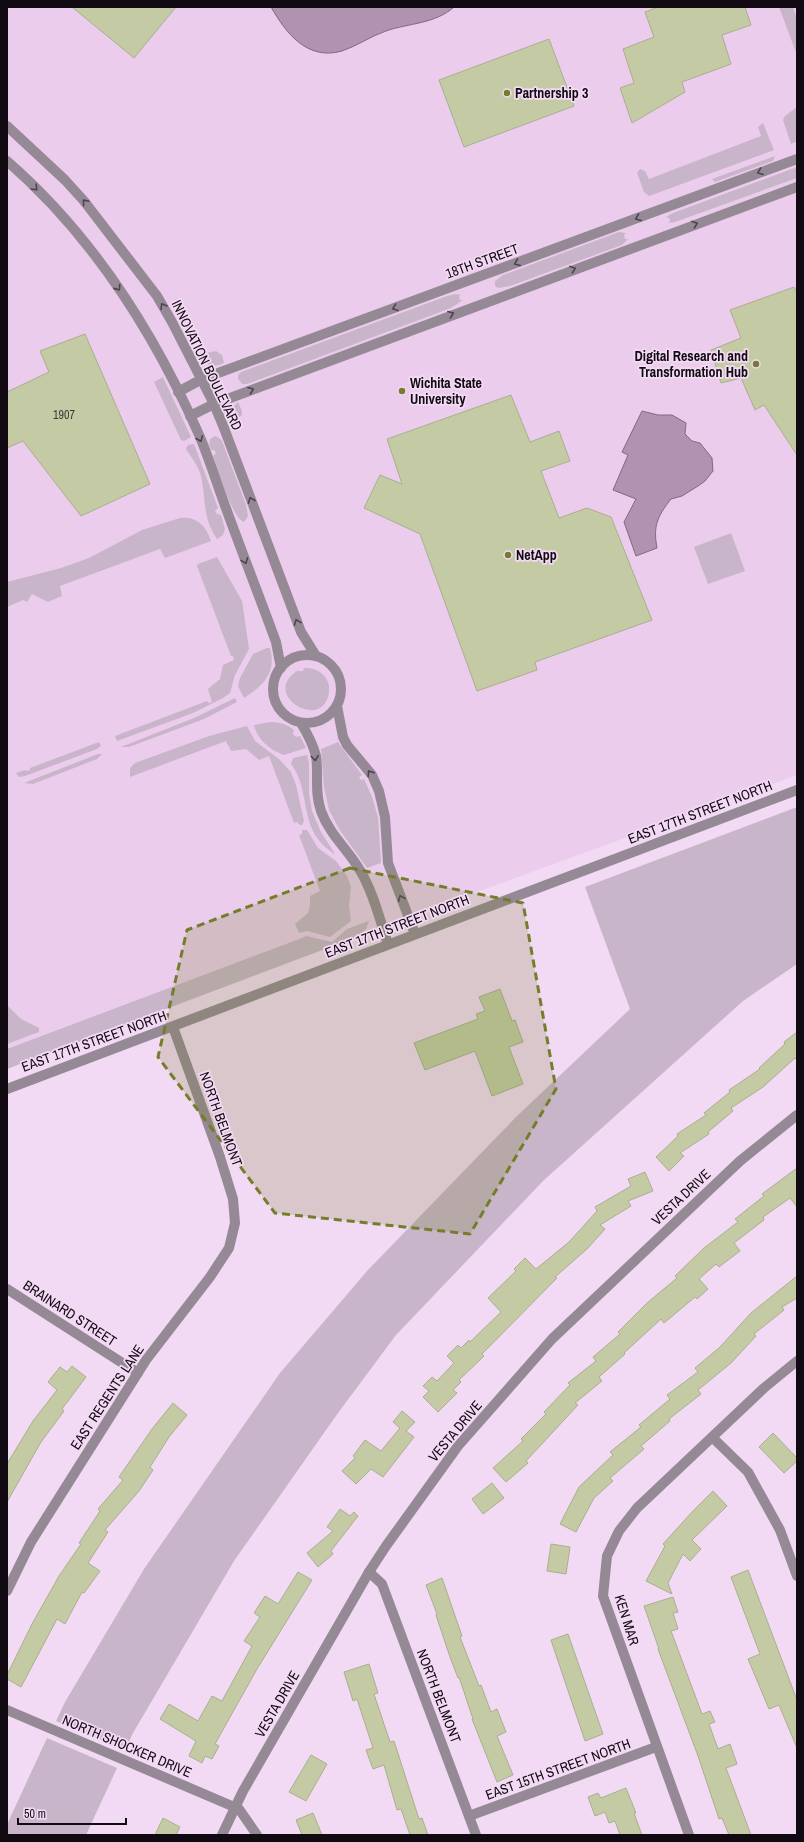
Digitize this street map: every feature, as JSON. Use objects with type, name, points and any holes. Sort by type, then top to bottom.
[{"type":"street","name":"INNOVATION BOULEVARD","points":[[7,126],[65,180],[103,224],[157,296],[202,379],[214,404],[301,632],[316,656],[325,660],[333,667],[339,676],[341,691],[337,706],[343,737],[347,745],[372,775],[378,791],[385,817],[388,863],[415,934]]},
{"type":"street","name":"18TH STREET","points":[[178,392],[202,379],[797,159]]},
{"type":"street","points":[[7,161],[57,211],[105,269],[137,315],[163,360],[200,438],[276,642],[281,668]]},
{"type":"street","points":[[190,416],[214,404],[797,187]]},
{"type":"street","points":[[316,656],[296,657],[281,668],[274,684],[275,700],[283,713],[301,723],[309,723],[325,718],[337,706]]},
{"type":"street","points":[[301,723],[309,737],[316,758],[317,796],[322,813],[334,836],[352,857],[362,873],[388,944]]},
{"type":"street","name":"EAST 17TH STREET NORTH","points":[[7,1089],[797,790]]},
{"type":"street","name":"NORTH BELMONT","points":[[173,1027],[220,1157],[233,1199],[235,1223]]},
{"type":"street","name":"VESTA DRIVE","points":[[222,1835],[242,1791],[369,1572],[458,1446],[552,1339],[740,1161],[797,1115]]},
{"type":"street","name":"EAST REGENTS LANE","points":[[7,1591],[31,1542],[151,1352],[210,1278],[229,1248],[235,1223]]},
{"type":"street","name":"BRAINARD STREET","points":[[7,1289],[138,1373]]},
{"type":"street","name":"KEN MAR","points":[[689,1835],[656,1747],[603,1596],[607,1556],[619,1531],[636,1508],[713,1438],[764,1388],[797,1361]]},
{"type":"street","points":[[713,1438],[748,1472],[780,1530],[797,1576]]},
{"type":"street","name":"NORTH BELMONT","points":[[369,1572],[382,1584],[476,1835]]},
{"type":"street","name":"NORTH SHOCKER DRIVE","points":[[7,1710],[235,1807]]},
{"type":"street","name":"EAST 15TH STREET NORTH","points":[[470,1816],[656,1747]]},
{"type":"street","points":[[235,1807],[239,1809],[257,1835]]},
{"type":"highlighted area","points":[[350,868],[523,903],[556,1089],[470,1234],[275,1213],[158,1057],[187,930]]},
{"type":"shaded area","name":"Wichita State University","points":[[7,7],[797,7],[797,775],[7,1064]]},
{"type":"shaded area","points":[[271,7],[454,7],[439,17],[395,28],[348,49],[330,53],[318,52],[299,42],[291,35]]},
{"type":"shaded area","points":[[779,7],[793,7],[797,19],[797,55]]},
{"type":"shaded area","points":[[797,107],[797,141],[791,144],[783,120],[785,116]]},
{"type":"shaded area","points":[[763,123],[774,150],[649,196],[644,192],[637,173],[640,169],[645,171],[649,179],[761,136],[758,127]]},
{"type":"shaded area","points":[[775,156],[773,161],[715,182],[712,179]]},
{"type":"shaded area","points":[[797,167],[797,178],[675,222],[668,223],[670,221],[669,218],[666,217],[673,213]]},
{"type":"shaded area","points":[[619,232],[626,233],[624,235],[625,239],[628,239],[622,245],[510,286],[498,288],[495,286],[495,281],[503,275]]},
{"type":"shaded area","points":[[456,294],[461,295],[459,296],[460,300],[463,300],[451,308],[247,384],[242,384],[238,379],[238,375],[241,372]]},
{"type":"shaded area","points":[[216,351],[222,355],[224,363],[208,365],[200,358],[206,353]]},
{"type":"shaded area","points":[[163,377],[191,437],[184,441],[181,440],[154,382]]},
{"type":"shaded area","points":[[238,402],[242,415],[236,420],[229,422],[230,410]]},
{"type":"shaded area","points":[[642,411],[658,415],[672,415],[686,423],[685,434],[692,441],[700,443],[712,458],[713,471],[705,481],[698,486],[682,496],[671,499],[662,511],[657,522],[657,548],[636,556],[624,522],[636,499],[613,490],[628,455],[622,452]]},
{"type":"shaded area","points":[[215,436],[222,441],[246,505],[248,516],[244,522],[239,519],[230,503],[213,456],[216,453],[214,450],[211,450],[209,444],[210,439]]},
{"type":"shaded area","points":[[194,444],[218,508],[215,511],[217,514],[221,515],[225,529],[223,535],[217,539],[212,531],[206,514],[200,473],[186,449],[188,445]]},
{"type":"shaded area","points":[[180,518],[196,520],[206,531],[211,541],[165,558],[160,549],[60,586],[62,596],[48,602],[32,594],[27,602],[23,600],[7,607],[7,582],[61,568],[89,558],[142,530]]},
{"type":"shaded area","points":[[731,533],[745,571],[708,584],[694,547]]},
{"type":"shaded area","points":[[217,557],[242,601],[249,649],[235,675],[230,693],[193,713],[117,741],[115,736],[207,701],[208,703],[212,702],[208,689],[220,679],[223,665],[234,660],[233,656],[231,656],[197,566],[198,564]]},
{"type":"shaded area","points":[[270,648],[272,657],[270,672],[267,678],[257,689],[244,698],[238,686],[240,678],[253,654]]},
{"type":"shaded area","points":[[304,668],[319,671],[328,682],[329,692],[325,704],[317,709],[307,710],[297,706],[290,699],[286,690],[288,680],[297,671],[303,671]]},
{"type":"shaded area","points":[[235,698],[237,702],[204,719],[129,747],[121,747],[194,718]]},
{"type":"shaded area","points":[[277,722],[289,726],[294,730],[293,734],[296,737],[300,736],[306,748],[284,755],[269,747],[258,735],[254,725]]},
{"type":"shaded area","points":[[247,726],[255,741],[279,759],[291,772],[296,785],[304,821],[302,825],[297,822],[294,823],[269,756],[259,760],[246,749],[231,751],[226,741],[130,777],[130,768],[135,763],[209,736]]},
{"type":"shaded area","points":[[99,742],[101,746],[97,749],[25,776],[19,777],[16,773],[30,770],[30,768]]},
{"type":"shaded area","points":[[338,742],[362,775],[359,777],[361,780],[364,779],[372,797],[378,817],[381,863],[367,868],[339,829],[329,810],[324,787],[321,749]]},
{"type":"shaded area","points":[[98,754],[102,754],[97,759],[33,784],[24,783]]},
{"type":"shaded area","points":[[307,755],[309,763],[309,793],[312,811],[321,832],[335,854],[323,844],[315,834],[310,823],[298,775],[291,764],[293,758]]},
{"type":"shaded area","points":[[797,807],[797,964],[743,1001],[543,1181],[396,1335],[338,1413],[234,1561],[133,1733],[125,1750],[56,1721],[65,1702],[144,1569],[280,1373],[367,1271],[515,1118],[630,1009],[585,887]]},
{"type":"shaded area","points":[[302,830],[307,830],[318,848],[336,861],[347,876],[351,887],[349,906],[351,921],[330,937],[307,931],[299,933],[295,924],[308,913],[310,896],[320,891],[299,835],[302,834]]},
{"type":"shaded area","points":[[369,921],[366,929],[357,937],[7,1069],[7,1049],[306,936],[332,942],[347,929]]},
{"type":"shaded area","points":[[7,1005],[21,1019],[39,1028],[39,1032],[7,1044]]},
{"type":"shaded area","points":[[47,1738],[117,1768],[86,1835],[7,1835],[7,1825]]},
{"type":"building","points":[[72,7],[176,7],[134,58]]},
{"type":"building","points":[[658,7],[745,7],[751,25],[722,35],[731,64],[682,82],[685,92],[632,123],[620,88],[634,83],[623,49],[654,37],[645,12]]},
{"type":"building","name":"Partnership 3","points":[[549,39],[574,106],[464,147],[439,80]]},
{"type":"building","name":"Digital Research and Transformation Hub","points":[[794,287],[797,293],[797,455],[764,405],[755,410],[741,378],[721,383],[711,350],[741,338],[730,310]]},
{"type":"building","points":[[85,334],[150,484],[81,516],[23,441],[7,448],[7,392],[49,372],[40,351]]},
{"type":"building","points":[[511,395],[530,442],[559,431],[570,461],[541,471],[559,518],[587,508],[611,517],[652,620],[535,662],[537,670],[477,691],[420,534],[364,508],[380,475],[402,484],[387,439]]},
{"type":"building","points":[[500,989],[512,1021],[515,1020],[523,1042],[509,1047],[523,1084],[492,1096],[475,1051],[425,1070],[414,1043],[478,1019],[476,1014],[485,1011],[479,997]]},
{"type":"building","points":[[797,1032],[797,1060],[795,1058],[763,1087],[731,1108],[733,1111],[708,1132],[709,1134],[680,1153],[684,1156],[669,1171],[656,1157],[678,1136],[677,1134],[706,1115],[704,1113],[730,1092],[729,1090],[760,1069],[759,1068],[785,1044],[784,1042]]},
{"type":"building","points":[[797,1168],[797,1207],[790,1198],[763,1217],[764,1220],[734,1243],[740,1251],[719,1267],[716,1264],[699,1279],[708,1289],[697,1299],[695,1297],[664,1323],[661,1319],[624,1353],[625,1354],[599,1377],[602,1381],[575,1403],[578,1405],[526,1461],[528,1463],[506,1482],[493,1468],[523,1441],[521,1439],[546,1414],[544,1412],[570,1385],[568,1383],[596,1361],[593,1357],[620,1334],[618,1332],[647,1303],[677,1278],[675,1276],[704,1248],[738,1222],[735,1219],[764,1196],[762,1194]]},
{"type":"building","points":[[645,1172],[653,1191],[628,1201],[631,1206],[600,1225],[605,1229],[587,1249],[555,1277],[557,1278],[482,1354],[484,1356],[459,1380],[461,1382],[453,1390],[457,1393],[438,1412],[423,1397],[429,1391],[423,1386],[432,1377],[437,1381],[454,1363],[447,1356],[458,1345],[461,1348],[469,1340],[470,1342],[501,1312],[488,1298],[516,1271],[514,1269],[525,1258],[536,1269],[569,1242],[597,1211],[595,1207],[631,1186],[628,1179]]},
{"type":"building","points":[[797,1276],[797,1298],[782,1307],[784,1310],[754,1334],[756,1336],[731,1363],[698,1390],[701,1394],[669,1419],[670,1421],[641,1446],[644,1449],[610,1478],[613,1481],[594,1498],[576,1532],[560,1524],[579,1487],[613,1455],[610,1452],[641,1427],[639,1425],[670,1399],[667,1395],[698,1372],[695,1368],[720,1347],[751,1313]]},
{"type":"building","points":[[72,1366],[86,1377],[62,1409],[64,1411],[41,1442],[7,1502],[7,1464],[33,1421],[57,1390],[48,1382],[60,1367],[67,1372]]},
{"type":"building","points":[[173,1403],[187,1415],[169,1437],[150,1467],[153,1470],[139,1491],[105,1530],[108,1532],[88,1563],[100,1571],[84,1593],[82,1592],[65,1624],[57,1619],[21,1687],[7,1679],[7,1675],[32,1624],[59,1576],[81,1544],[79,1543],[100,1511],[98,1509],[123,1480],[119,1477],[152,1429]]},
{"type":"building","points":[[402,1411],[415,1422],[406,1431],[414,1437],[383,1477],[371,1469],[356,1484],[342,1471],[355,1458],[353,1456],[365,1440],[381,1451],[400,1428],[393,1422]]},
{"type":"building","points":[[773,1433],[797,1458],[797,1461],[784,1473],[759,1447]]},
{"type":"building","points":[[492,1483],[504,1498],[483,1514],[472,1499]]},
{"type":"building","points":[[713,1491],[727,1506],[692,1540],[701,1549],[690,1561],[683,1554],[668,1583],[672,1594],[646,1581],[665,1546],[663,1544]]},
{"type":"building","points":[[340,1509],[350,1516],[354,1512],[358,1516],[331,1551],[333,1554],[318,1567],[307,1553],[333,1531],[327,1527]]},
{"type":"building","points":[[551,1544],[570,1547],[566,1574],[547,1571]]},
{"type":"building","points":[[748,1570],[797,1700],[797,1748],[779,1705],[769,1709],[748,1659],[760,1654],[731,1577]]},
{"type":"building","points":[[298,1572],[312,1580],[257,1669],[215,1744],[219,1746],[212,1759],[205,1756],[202,1763],[189,1756],[196,1741],[160,1719],[169,1704],[198,1721],[212,1696],[222,1701],[252,1646],[244,1641],[260,1617],[254,1613],[265,1596],[278,1604]]},
{"type":"building","points":[[442,1578],[462,1636],[460,1637],[479,1686],[481,1685],[491,1712],[497,1709],[506,1732],[497,1736],[513,1775],[497,1782],[472,1719],[459,1677],[458,1678],[450,1657],[436,1615],[437,1614],[426,1585]]},
{"type":"building","points":[[673,1597],[678,1612],[673,1613],[678,1629],[671,1631],[702,1714],[710,1711],[715,1722],[709,1724],[718,1749],[730,1744],[737,1764],[726,1768],[751,1835],[729,1835],[722,1818],[719,1819],[698,1756],[658,1649],[644,1606]]},
{"type":"building","points":[[568,1634],[603,1734],[585,1741],[551,1640]]},
{"type":"building","points":[[369,1664],[378,1693],[374,1694],[390,1742],[394,1741],[419,1819],[422,1818],[428,1835],[410,1835],[401,1809],[397,1810],[384,1765],[373,1769],[366,1750],[373,1748],[357,1699],[353,1701],[344,1672]]},
{"type":"building","points":[[311,1755],[327,1764],[306,1801],[289,1792]]},
{"type":"building","points":[[626,1788],[636,1813],[634,1813],[642,1835],[620,1835],[615,1821],[609,1823],[605,1812],[595,1816],[588,1797],[598,1793],[601,1798]]},
{"type":"building","points":[[313,1813],[322,1835],[302,1835],[296,1820]]},
{"type":"building","points":[[163,1818],[180,1827],[176,1835],[155,1835]]},
{"type":"place","name":"Partnership 3","points":[[507,93]]},
{"type":"place","name":"Digital Research and Transformation Hub","points":[[756,364]]},
{"type":"place","name":"Wichita State University","points":[[402,391]]},
{"type":"place","name":"NetApp","points":[[508,555]]}]
